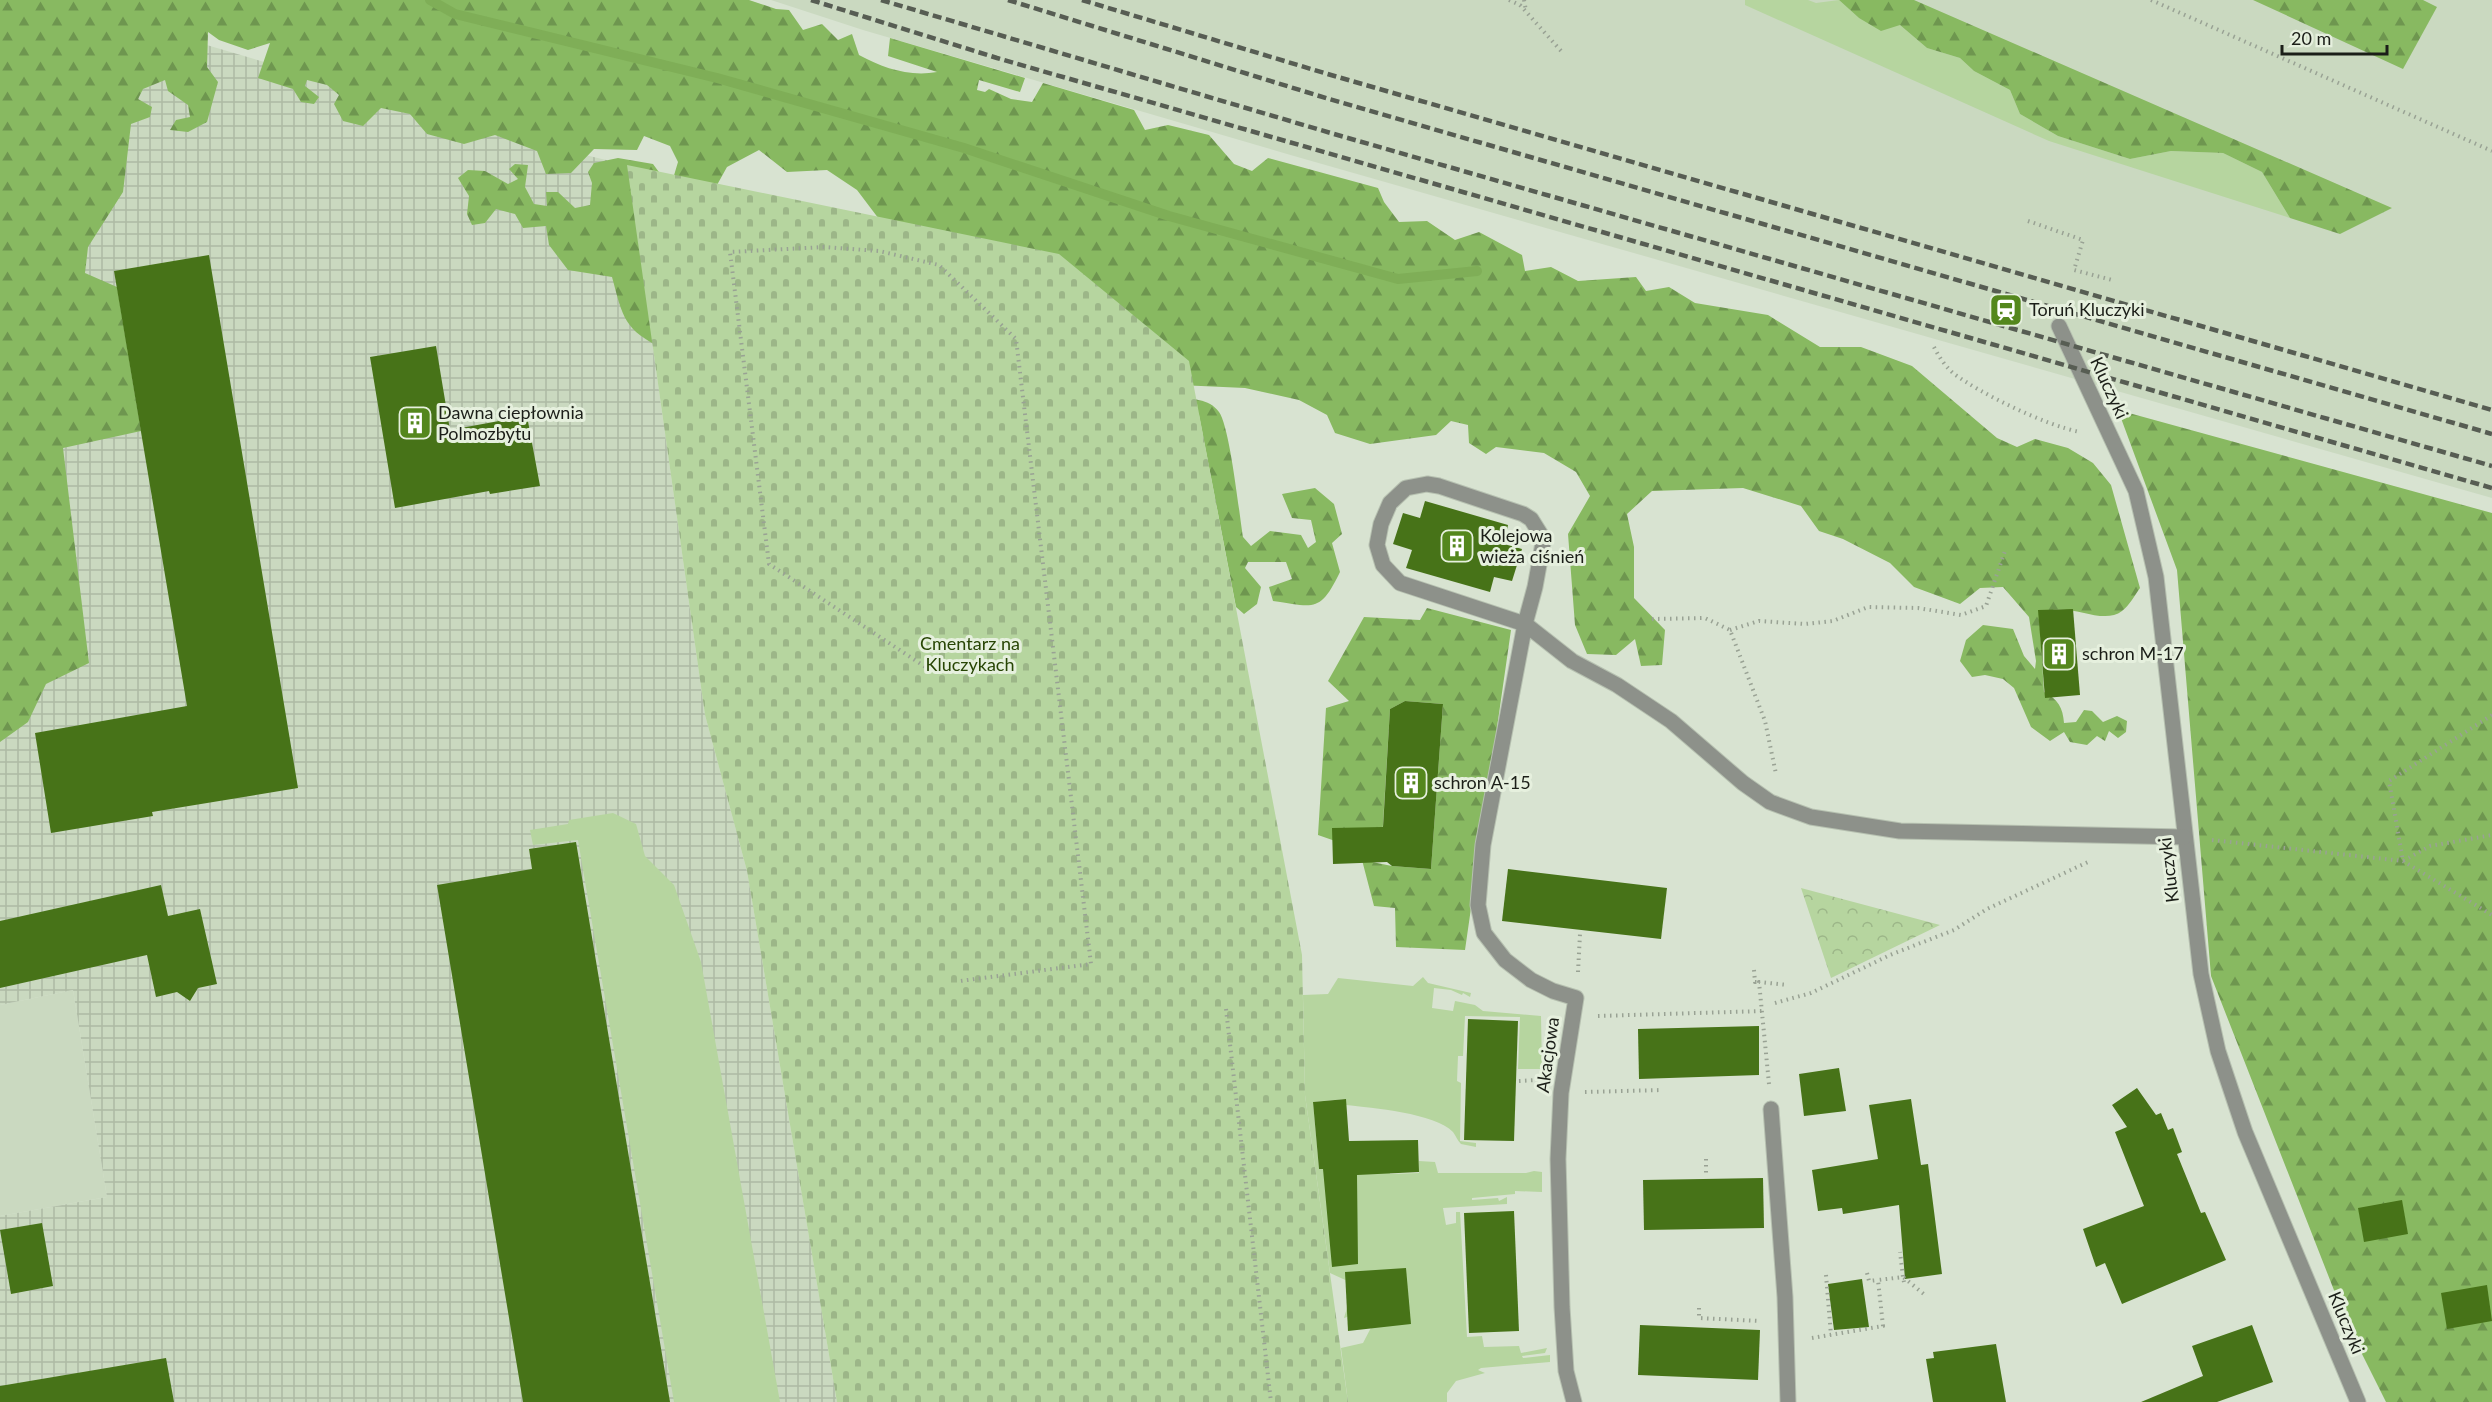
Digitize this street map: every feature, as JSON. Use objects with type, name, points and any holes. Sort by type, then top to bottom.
[{"type":"street","name":"Kluczyki","points":[[2059,326],[2136,491],[2156,577],[2201,974],[2218,1051],[2245,1132],[2358,1402]]},
{"type":"street","name":"Akacjowa","points":[[1525,624],[1400,583],[1383,565],[1378,555],[1377,545],[1381,524],[1390,503],[1397,495],[1406,488],[1427,484],[1439,486],[1523,514],[1531,519],[1543,543],[1525,624],[1483,845],[1479,915],[1484,933],[1514,968],[1553,991],[1576,998],[1561,1093],[1558,1159],[1566,1371],[1574,1402]]},
{"type":"street","points":[[1525,624],[1572,662],[1617,685],[1671,721],[1743,783],[1770,802],[1811,817],[1900,831],[2184,837]]},
{"type":"street","points":[[1771,1109],[1785,1297],[1788,1402]]},
{"type":"path","points":[[1509,0],[1520,4],[1562,52]]},
{"type":"path","points":[[1524,0],[1526,12]]},
{"type":"path","points":[[2151,0],[2492,151]]},
{"type":"path","points":[[2028,221],[2083,240],[2074,270],[2112,280]]},
{"type":"path","points":[[930,670],[769,564],[730,252],[824,248],[879,251],[939,265],[1016,339],[1091,964],[960,981]]},
{"type":"path","points":[[1934,347],[1952,371],[1970,384],[2048,422],[2075,431],[2110,438]]},
{"type":"path","points":[[1730,630],[1759,621],[1805,624],[1833,621],[1868,607],[1918,608],[1961,615],[1986,606],[2006,548]]},
{"type":"path","points":[[1652,619],[1705,618],[1730,630],[1766,721],[1783,807]]},
{"type":"path","points":[[2403,861],[2389,781],[2492,715]]},
{"type":"path","points":[[2403,861],[2430,846],[2492,835]]},
{"type":"path","points":[[2184,837],[2403,861],[2492,915]]},
{"type":"path","points":[[1775,1003],[1811,993],[1890,955],[1954,930],[1987,909],[2091,861]]},
{"type":"path","points":[[1576,998],[1580,934]]},
{"type":"path","points":[[1754,970],[1755,982],[1788,985]]},
{"type":"path","points":[[1760,982],[1771,1109]]},
{"type":"path","points":[[1226,1009],[1271,1402]]},
{"type":"path","points":[[1573,1017],[1763,1011]]},
{"type":"path","points":[[1561,1093],[1662,1090]]},
{"type":"path","points":[[1706,1159],[1706,1177]]},
{"type":"path","points":[[1900,1252],[1904,1280]]},
{"type":"path","points":[[1867,1273],[1869,1281],[1904,1280],[1925,1295]]},
{"type":"path","points":[[1826,1275],[1831,1335]]},
{"type":"path","points":[[1786,1348],[1805,1339],[1883,1326],[1878,1280]]},
{"type":"shaded area","points":[[771,0],[2492,0],[2492,498],[1294,156],[863,30]]},
{"type":"shaded area","points":[[183,38],[556,148],[627,165],[705,715],[747,871],[837,1402],[0,1402],[0,1216],[107,1197],[73,990],[0,1005],[0,718],[47,437],[69,272],[128,82]]},
{"type":"shaded area","points":[[73,990],[107,1197],[0,1216],[0,1005]]},
{"type":"green space","points":[[0,0],[749,0],[776,9],[789,10],[803,30],[822,24],[838,40],[852,34],[859,55],[887,67],[916,73],[937,72],[888,56],[890,38],[1025,78],[1020,92],[979,80],[977,90],[985,92],[989,89],[1011,99],[1032,102],[1043,83],[1134,110],[1145,130],[1168,125],[1209,135],[1234,164],[1252,171],[1268,158],[1378,188],[1384,202],[1399,222],[1427,221],[1455,240],[1479,232],[1522,255],[1525,271],[1551,267],[1578,281],[1636,277],[1646,291],[1669,287],[1695,303],[1768,315],[1820,347],[1861,347],[1912,366],[1997,438],[2017,447],[2035,439],[2068,448],[2093,463],[2111,485],[2140,588],[2125,609],[2114,615],[2094,615],[2061,609],[2039,614],[2044,692],[2059,704],[2064,723],[2076,722],[2084,710],[2092,711],[2103,722],[2117,716],[2127,721],[2126,732],[2118,738],[2109,731],[2105,741],[2097,736],[2087,745],[2070,742],[2064,732],[2050,741],[2031,727],[2014,688],[2003,679],[1985,675],[1972,677],[1960,661],[1966,640],[1983,625],[2013,629],[2024,656],[2035,669],[2036,661],[2029,617],[2003,587],[1980,588],[1960,604],[1914,587],[1890,563],[1843,539],[1819,531],[1801,506],[1743,488],[1652,491],[1627,514],[1634,547],[1634,598],[1665,630],[1662,665],[1641,666],[1635,639],[1616,655],[1587,654],[1575,625],[1568,534],[1590,496],[1576,472],[1544,453],[1496,447],[1486,454],[1469,443],[1468,425],[1451,421],[1436,435],[1370,444],[1335,433],[1327,415],[1299,400],[1245,388],[1179,385],[1176,398],[1199,400],[1215,407],[1219,412],[1227,434],[1243,537],[1251,546],[1270,531],[1301,535],[1308,548],[1316,542],[1311,520],[1292,518],[1282,494],[1315,488],[1334,504],[1342,534],[1332,543],[1340,572],[1327,595],[1315,604],[1307,605],[1273,601],[1269,587],[1292,579],[1286,562],[1248,562],[1245,568],[1261,587],[1257,604],[1244,614],[1236,607],[1199,415],[888,231],[857,190],[827,170],[787,172],[759,150],[727,167],[712,194],[664,349],[641,336],[627,321],[612,277],[568,270],[549,245],[546,226],[523,228],[515,214],[496,209],[485,223],[472,225],[467,214],[469,196],[458,178],[468,170],[485,171],[508,184],[518,179],[509,169],[515,164],[528,165],[525,187],[534,204],[547,206],[546,192],[558,192],[575,208],[590,205],[592,183],[588,172],[594,163],[618,158],[653,164],[664,179],[672,182],[678,162],[670,146],[644,136],[637,150],[594,149],[571,173],[546,174],[537,151],[495,135],[464,144],[427,134],[410,114],[381,108],[363,126],[343,121],[334,104],[339,95],[327,85],[307,80],[305,86],[319,97],[314,104],[301,102],[293,89],[258,78],[270,43],[248,50],[219,40],[208,32],[207,67],[218,82],[207,122],[188,132],[170,130],[176,120],[190,117],[188,105],[168,91],[165,80],[143,89],[138,99],[152,107],[150,117],[131,124],[123,192],[88,247],[85,273],[117,287],[141,431],[63,448],[89,663],[46,684],[28,722],[0,742]]},
{"type":"green space","points":[[1745,0],[1808,0],[1816,3],[1839,0],[1859,18],[1900,25],[1927,48],[1960,58],[1974,71],[2010,90],[2020,114],[2058,136],[2130,159],[2171,151],[2223,153],[2262,172],[2290,218],[2049,141],[1745,5]]},
{"type":"green space","points":[[1839,0],[1914,0],[2392,208],[2340,234],[2290,218],[2262,172],[2223,153],[2171,151],[2130,159],[2058,136],[2020,114],[2010,90],[1974,71],[1960,58],[1927,48],[1900,25],[1881,31],[1859,18]]},
{"type":"green space","points":[[2253,0],[2423,0],[2437,7],[2403,69]]},
{"type":"green space","name":"Cmentarz na Kluczykach","points":[[627,165],[1059,254],[1189,361],[1302,955],[1305,1095],[1348,1402],[837,1402],[747,871],[705,715]]},
{"type":"green space","points":[[2118,410],[2492,513],[2492,1402],[2386,1402],[2348,1326],[2211,976],[2177,570]]},
{"type":"green space","points":[[1427,608],[1511,630],[1465,950],[1396,947],[1395,908],[1374,906],[1362,860],[1392,866],[1431,869],[1443,704],[1405,701],[1390,709],[1381,857],[1318,835],[1326,708],[1349,701],[1328,681],[1364,617],[1420,620]]},
{"type":"green space","points":[[613,813],[636,824],[645,856],[674,885],[701,962],[780,1402],[674,1402],[578,840],[533,845],[530,830],[568,824],[569,820]]},
{"type":"green space","points":[[1801,888],[1940,925],[1831,978]]},
{"type":"green space","points":[[1423,977],[1428,983],[1471,993],[1470,997],[1451,990],[1434,988],[1432,1008],[1453,1011],[1455,1001],[1475,1005],[1483,1011],[1541,1016],[1542,1069],[1518,1069],[1520,1017],[1465,1016],[1463,1056],[1458,1056],[1457,1081],[1461,1083],[1460,1141],[1476,1143],[1476,1147],[1461,1144],[1453,1132],[1444,1126],[1418,1116],[1346,1105],[1345,1099],[1313,1102],[1319,1169],[1389,1165],[1390,1174],[1419,1173],[1419,1161],[1435,1162],[1438,1173],[1542,1172],[1542,1192],[1515,1191],[1515,1194],[1472,1198],[1472,1200],[1498,1198],[1499,1201],[1507,1197],[1507,1204],[1443,1208],[1446,1225],[1456,1223],[1456,1212],[1460,1212],[1467,1337],[1482,1336],[1484,1347],[1519,1346],[1521,1353],[1547,1348],[1545,1353],[1522,1356],[1523,1358],[1550,1355],[1550,1362],[1481,1368],[1478,1370],[1485,1373],[1456,1381],[1447,1393],[1447,1402],[1348,1402],[1341,1348],[1363,1343],[1375,1320],[1367,1311],[1344,1318],[1354,1284],[1330,1273],[1305,1095],[1303,995],[1328,994],[1338,978],[1413,986]]},
{"type":"building","points":[[209,255],[298,788],[152,812],[153,816],[51,833],[35,733],[187,706],[114,271]]},
{"type":"building","points":[[436,346],[450,430],[527,416],[540,486],[490,494],[489,491],[395,508],[370,357]]},
{"type":"building","name":"Kolejowa wieża ciśnień","points":[[1425,501],[1508,525],[1504,544],[1522,549],[1512,581],[1494,577],[1490,592],[1406,568],[1412,550],[1393,544],[1403,513],[1420,518]]},
{"type":"building","name":"schron M-17","points":[[2073,609],[2080,695],[2045,698],[2038,610]]},
{"type":"building","name":"schron A-15","points":[[1405,701],[1443,704],[1431,869],[1392,866],[1387,862],[1333,864],[1332,828],[1383,827],[1390,709]]},
{"type":"building","points":[[576,842],[670,1402],[523,1402],[437,885],[532,869],[529,849]]},
{"type":"building","points":[[1508,869],[1667,888],[1661,939],[1502,921]]},
{"type":"building","points":[[161,885],[168,916],[200,909],[217,984],[198,988],[190,1001],[177,992],[156,997],[147,955],[0,988],[0,921]]},
{"type":"building","points":[[1468,1019],[1518,1021],[1514,1141],[1464,1140]]},
{"type":"building","points":[[1759,1026],[1759,1075],[1639,1079],[1638,1029]]},
{"type":"building","points":[[1839,1068],[1846,1111],[1804,1116],[1799,1074]]},
{"type":"building","points":[[2137,1088],[2156,1115],[2161,1113],[2168,1130],[2173,1128],[2182,1152],[2177,1154],[2201,1213],[2205,1212],[2226,1260],[2122,1304],[2105,1263],[2096,1267],[2083,1229],[2144,1206],[2115,1132],[2127,1127],[2112,1105]]},
{"type":"building","points":[[1346,1099],[1349,1141],[1418,1140],[1419,1172],[1357,1175],[1358,1264],[1332,1267],[1323,1169],[1319,1169],[1313,1102]]},
{"type":"building","points":[[1911,1099],[1921,1165],[1928,1164],[1942,1274],[1905,1279],[1899,1205],[1843,1214],[1842,1208],[1818,1211],[1812,1170],[1878,1159],[1869,1105]]},
{"type":"building","points":[[1763,1178],[1764,1228],[1644,1230],[1643,1180]]},
{"type":"building","points":[[2402,1200],[2408,1234],[2364,1242],[2358,1208]]},
{"type":"building","points":[[1514,1211],[1519,1331],[1469,1333],[1464,1213]]},
{"type":"building","points":[[42,1223],[53,1286],[11,1294],[0,1230]]},
{"type":"building","points":[[1406,1268],[1411,1324],[1348,1331],[1345,1272]]},
{"type":"building","points":[[1862,1279],[1869,1327],[1834,1330],[1828,1284]]},
{"type":"building","points":[[2487,1285],[2492,1321],[2447,1329],[2441,1293]]},
{"type":"building","points":[[1640,1325],[1760,1330],[1758,1380],[1638,1375]]},
{"type":"building","points":[[2252,1325],[2273,1382],[2217,1402],[2141,1402],[2203,1376],[2192,1346]]},
{"type":"building","points":[[1996,1344],[2006,1402],[1933,1402],[1926,1359],[1934,1358],[1933,1352]]},
{"type":"building","points":[[166,1358],[174,1402],[0,1402],[0,1386]]},
{"type":"waterway","points":[[430,0],[455,14],[717,78],[964,148],[1169,216],[1398,279],[1477,271]]},
{"type":"railway","points":[[811,0],[997,58],[2492,488]]},
{"type":"railway","points":[[881,0],[1334,134],[2492,466]]},
{"type":"railway","points":[[1008,0],[1329,99],[2492,434]]},
{"type":"railway","points":[[1082,0],[1331,75],[2492,410]]},
{"type":"place","name":"Toruń Kluczyki","points":[[2006,310]]},
{"type":"place","name":"Dawna ciepłownia Polmozbytu","points":[[415,423]]},
{"type":"place","name":"Kolejowa wieża ciśnień","points":[[1457,546]]},
{"type":"place","name":"schron M-17","points":[[2059,654]]},
{"type":"place","name":"schron A-15","points":[[1411,783]]}]
